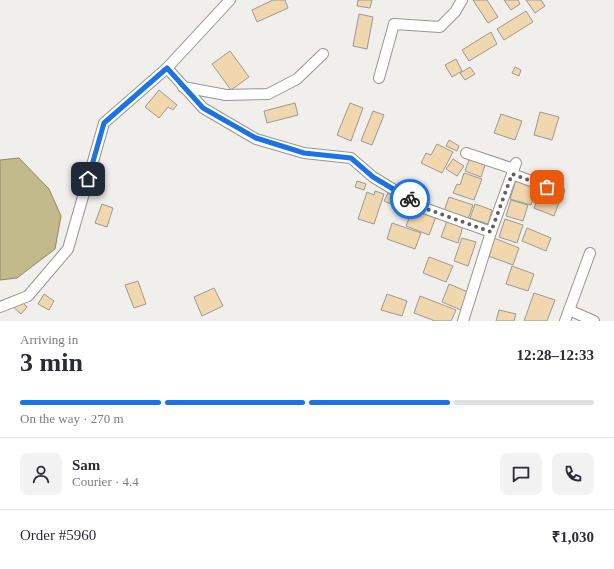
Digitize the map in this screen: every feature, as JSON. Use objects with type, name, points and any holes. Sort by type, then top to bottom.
[{"type":"street","points":[[0,307],[28,296],[68,249],[104,123],[167,68],[230,0]]},
{"type":"street","points":[[379,78],[394,24],[440,27],[456,12],[462,0]]},
{"type":"street","points":[[183,86],[226,95],[268,94],[297,79],[323,54]]},
{"type":"street","points":[[167,68],[203,108],[256,138],[304,153],[351,158],[373,177],[424,208],[491,232]]},
{"type":"street","points":[[466,153],[514,169],[559,191]]},
{"type":"street","points":[[463,321],[491,232],[514,169]]},
{"type":"street","points":[[565,321],[590,253]]},
{"type":"street","points":[[569,310],[594,321]]},
{"type":"shaded area","points":[[19,158],[49,189],[61,216],[55,249],[17,278],[0,280],[0,160]]},
{"type":"building","points":[[273,0],[285,0],[288,8],[257,22],[252,10]]},
{"type":"building","points":[[358,0],[372,0],[370,8],[357,6]]},
{"type":"building","points":[[473,0],[487,0],[498,17],[488,23]]},
{"type":"building","points":[[504,0],[518,0],[520,4],[511,10]]},
{"type":"building","points":[[526,0],[541,0],[545,6],[535,13]]},
{"type":"building","points":[[526,11],[533,22],[504,40],[497,29]]},
{"type":"building","points":[[359,14],[373,17],[367,49],[353,46]]},
{"type":"building","points":[[491,32],[497,44],[469,61],[462,50]]},
{"type":"building","points":[[230,51],[249,77],[231,90],[212,64]]},
{"type":"building","points":[[456,59],[462,71],[452,77],[445,65]]},
{"type":"building","points":[[470,67],[475,74],[465,80],[460,73]]},
{"type":"building","points":[[515,67],[521,70],[519,76],[512,73]]},
{"type":"building","points":[[159,90],[177,105],[173,110],[168,107],[159,118],[145,107]]},
{"type":"building","points":[[295,103],[298,115],[267,123],[264,111]]},
{"type":"building","points":[[350,103],[363,108],[351,141],[337,135]]},
{"type":"building","points":[[373,111],[384,115],[372,145],[361,141]]},
{"type":"building","points":[[540,112],[559,117],[552,140],[534,135]]},
{"type":"building","points":[[501,114],[522,121],[515,140],[494,133]]},
{"type":"building","points":[[449,140],[459,146],[457,151],[446,146]]},
{"type":"building","points":[[437,144],[453,152],[442,173],[421,163],[426,153],[431,155]]},
{"type":"building","points":[[470,157],[486,162],[481,177],[465,171]]},
{"type":"building","points":[[453,159],[464,166],[457,176],[446,169]]},
{"type":"building","points":[[464,173],[482,179],[474,200],[453,193],[457,184],[460,185]]},
{"type":"building","points":[[516,180],[537,186],[531,205],[510,199]]},
{"type":"building","points":[[357,181],[366,184],[364,190],[355,187]]},
{"type":"building","points":[[542,189],[561,197],[554,216],[534,208]]},
{"type":"building","points":[[375,191],[384,194],[374,224],[358,219],[367,192],[374,195]]},
{"type":"building","points":[[388,193],[402,199],[398,207],[384,201]]},
{"type":"building","points":[[449,197],[473,205],[468,219],[444,211]]},
{"type":"building","points":[[511,200],[528,205],[523,221],[506,216]]},
{"type":"building","points":[[102,204],[113,208],[107,227],[95,223]]},
{"type":"building","points":[[475,204],[492,210],[488,224],[470,218]]},
{"type":"building","points":[[414,206],[437,214],[429,235],[406,226]]},
{"type":"building","points":[[505,219],[523,225],[517,243],[499,237]]},
{"type":"building","points":[[447,221],[463,226],[458,243],[441,237]]},
{"type":"building","points":[[392,223],[421,233],[415,249],[387,239]]},
{"type":"building","points":[[527,228],[551,238],[546,251],[522,241]]},
{"type":"building","points":[[462,238],[476,242],[468,266],[454,261]]},
{"type":"building","points":[[494,238],[519,248],[513,265],[488,256]]},
{"type":"building","points":[[429,257],[453,266],[446,282],[423,273]]},
{"type":"building","points":[[512,266],[534,274],[528,291],[506,284]]},
{"type":"building","points":[[138,281],[146,304],[134,308],[125,285]]},
{"type":"building","points":[[449,284],[468,292],[461,310],[442,302]]},
{"type":"building","points":[[214,288],[223,306],[202,316],[194,297]]},
{"type":"building","points":[[534,293],[555,300],[547,321],[524,321]]},
{"type":"building","points":[[44,294],[54,301],[49,310],[38,304]]},
{"type":"building","points":[[387,294],[407,301],[402,316],[381,310]]},
{"type":"building","points":[[420,296],[456,310],[451,321],[435,321],[414,313]]},
{"type":"building","points":[[18,298],[27,307],[21,314],[11,305]]},
{"type":"building","points":[[499,310],[516,314],[514,321],[496,321]]},
{"type":"way so far","points":[[410,199],[424,208],[491,232],[512,174],[547,187]]},
{"type":"route","points":[[88,179],[104,123],[167,68],[203,108],[256,138],[304,153],[351,158],[373,177],[410,199]]}]
